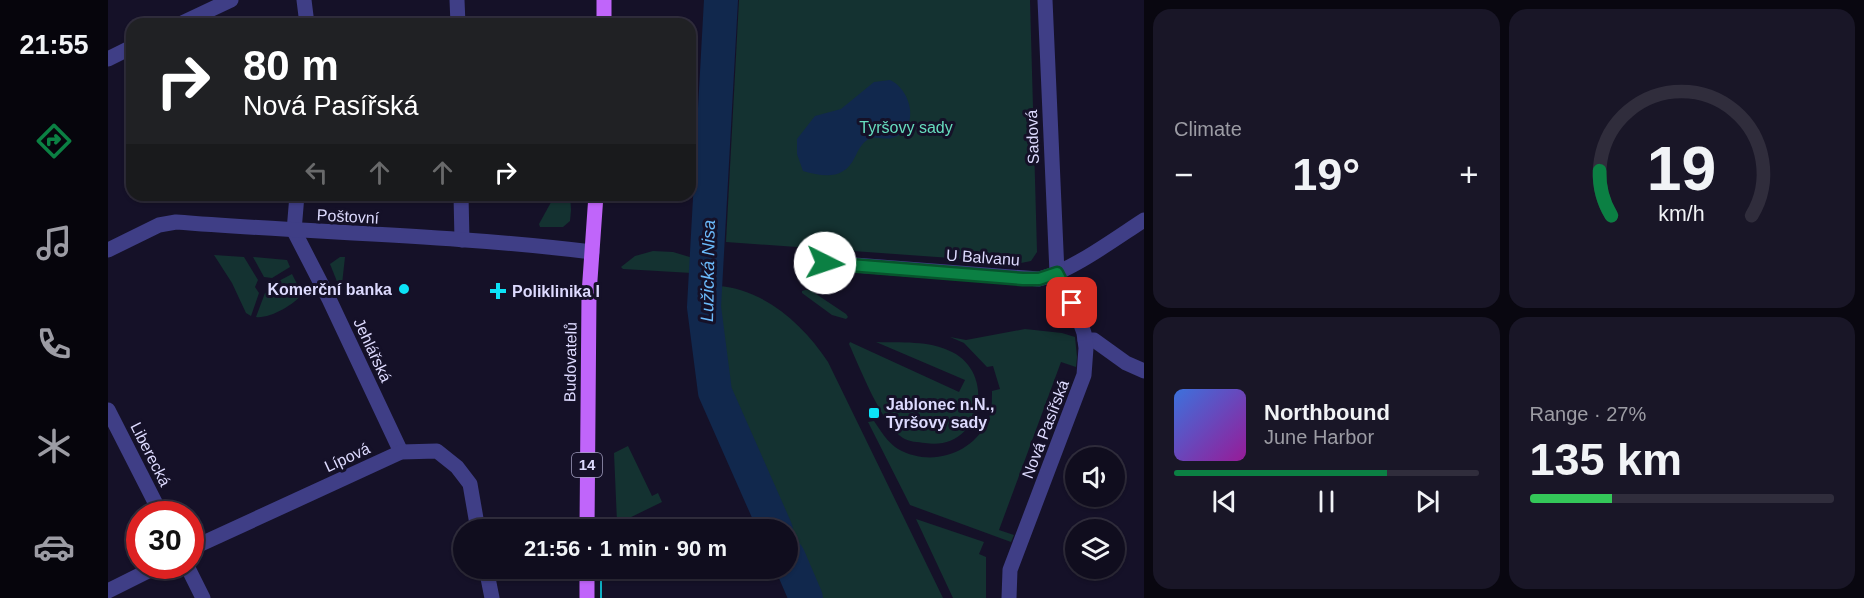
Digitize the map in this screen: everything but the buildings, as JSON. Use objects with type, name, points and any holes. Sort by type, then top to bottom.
[{"type":"main road","points":[[604,0],[604,18]]},
{"type":"main road","name":"Budovatelů","points":[[587,519],[587,401],[596,201]]},
{"type":"main road","points":[[587,579],[587,598]]},
{"type":"street","points":[[193,18],[231,0]]},
{"type":"street","points":[[304,0],[306,18]]},
{"type":"street","points":[[457,0],[458,18]]},
{"type":"street","name":"Sadová","points":[[1045,0],[1057,273]]},
{"type":"street","points":[[108,59],[126,50]]},
{"type":"street","points":[[294,231],[296,201]]},
{"type":"street","points":[[461,201],[462,240]]},
{"type":"street","name":"U Balvanu","points":[[803,261],[1039,279],[1057,273],[1144,220]]},
{"type":"street","name":"Poštovní","points":[[108,250],[159,225],[176,222],[462,240],[592,252]]},
{"type":"street","name":"Jehlářská","points":[[294,231],[329,299],[401,452]]},
{"type":"street","name":"Nová Pasířská","points":[[1009,598],[1010,570],[1084,375],[1085,340],[1079,319],[1057,273]]},
{"type":"street","points":[[1085,340],[1094,340],[1126,363],[1144,371]]},
{"type":"street","name":"Liberecká","points":[[108,410],[154,501]]},
{"type":"street","name":"Lípová","points":[[204,543],[401,452],[437,451],[457,467],[470,484],[476,519]]},
{"type":"street","points":[[108,591],[132,579]]},
{"type":"street","points":[[194,579],[203,598]]},
{"type":"street","points":[[488,579],[492,598]]},
{"type":"green space","name":"Tyršovy sady","points":[[739,0],[1030,0],[1037,252],[1031,261],[1021,263],[726,242]]},
{"type":"green space","points":[[552,201],[570,201],[570,221],[563,227],[540,227],[539,224]]},
{"type":"green space","points":[[653,251],[673,252],[693,258],[692,273],[623,269],[621,267],[635,256]]},
{"type":"green space","points":[[214,255],[244,257],[258,280],[255,287],[259,293],[251,316],[246,313],[232,283]]},
{"type":"green space","points":[[253,257],[287,260],[290,267],[272,278],[264,277]]},
{"type":"green space","points":[[340,257],[345,257],[342,284],[338,284],[330,264]]},
{"type":"green space","points":[[292,274],[302,294],[281,310],[268,316],[256,317],[265,293],[270,291],[275,283]]},
{"type":"green space","points":[[709,287],[735,289],[766,301],[794,322],[818,348],[828,362],[943,598],[817,598],[798,553],[798,519],[781,519],[733,412],[715,342]]},
{"type":"green space","points":[[810,290],[848,317],[846,319],[832,315],[802,293]]},
{"type":"green space","points":[[1025,329],[1062,333],[1075,337],[1077,357],[1076,367],[1061,362],[999,530],[1014,535],[1011,542],[910,505],[868,422],[874,421],[891,443],[910,454],[936,457],[960,450],[980,434],[991,411],[992,391],[1000,389],[993,366],[987,367],[964,343],[950,337],[966,340]]},
{"type":"green space","points":[[850,342],[959,392],[965,380],[876,342],[924,344],[952,352],[966,363],[975,377],[978,393],[977,409],[970,424],[960,436],[944,443],[925,443],[903,438],[887,421],[872,395]]},
{"type":"green space","points":[[628,446],[652,496],[658,493],[662,502],[627,519],[617,519],[614,453]]},
{"type":"green space","points":[[916,519],[984,542],[979,554],[986,557],[986,598],[953,598]]},
{"type":"water","points":[[890,80],[904,92],[910,110],[907,127],[901,134],[892,138],[867,140],[845,170],[839,173],[818,175],[803,171],[797,154],[797,139],[815,116],[841,109],[874,82]]},
{"type":"waterway","name":"Lužická Nisa","points":[[721,0],[704,307],[715,392],[771,519]]},
{"type":"waterway","name":"Lužická Nisa","points":[[798,579],[806,598]]},
{"type":"tram line","points":[[601,579],[601,598]]},
{"type":"place","name":"Komerční banka","points":[[404,289]]},
{"type":"place","name":"Poliklinika I","points":[[498,291]]},
{"type":"place","name":"Jablonec n.N., Tyršovy sady","points":[[874,413]]},
{"type":"route","points":[[825,263],[1023,279],[1039,279],[1057,273],[1072,303]]}]
